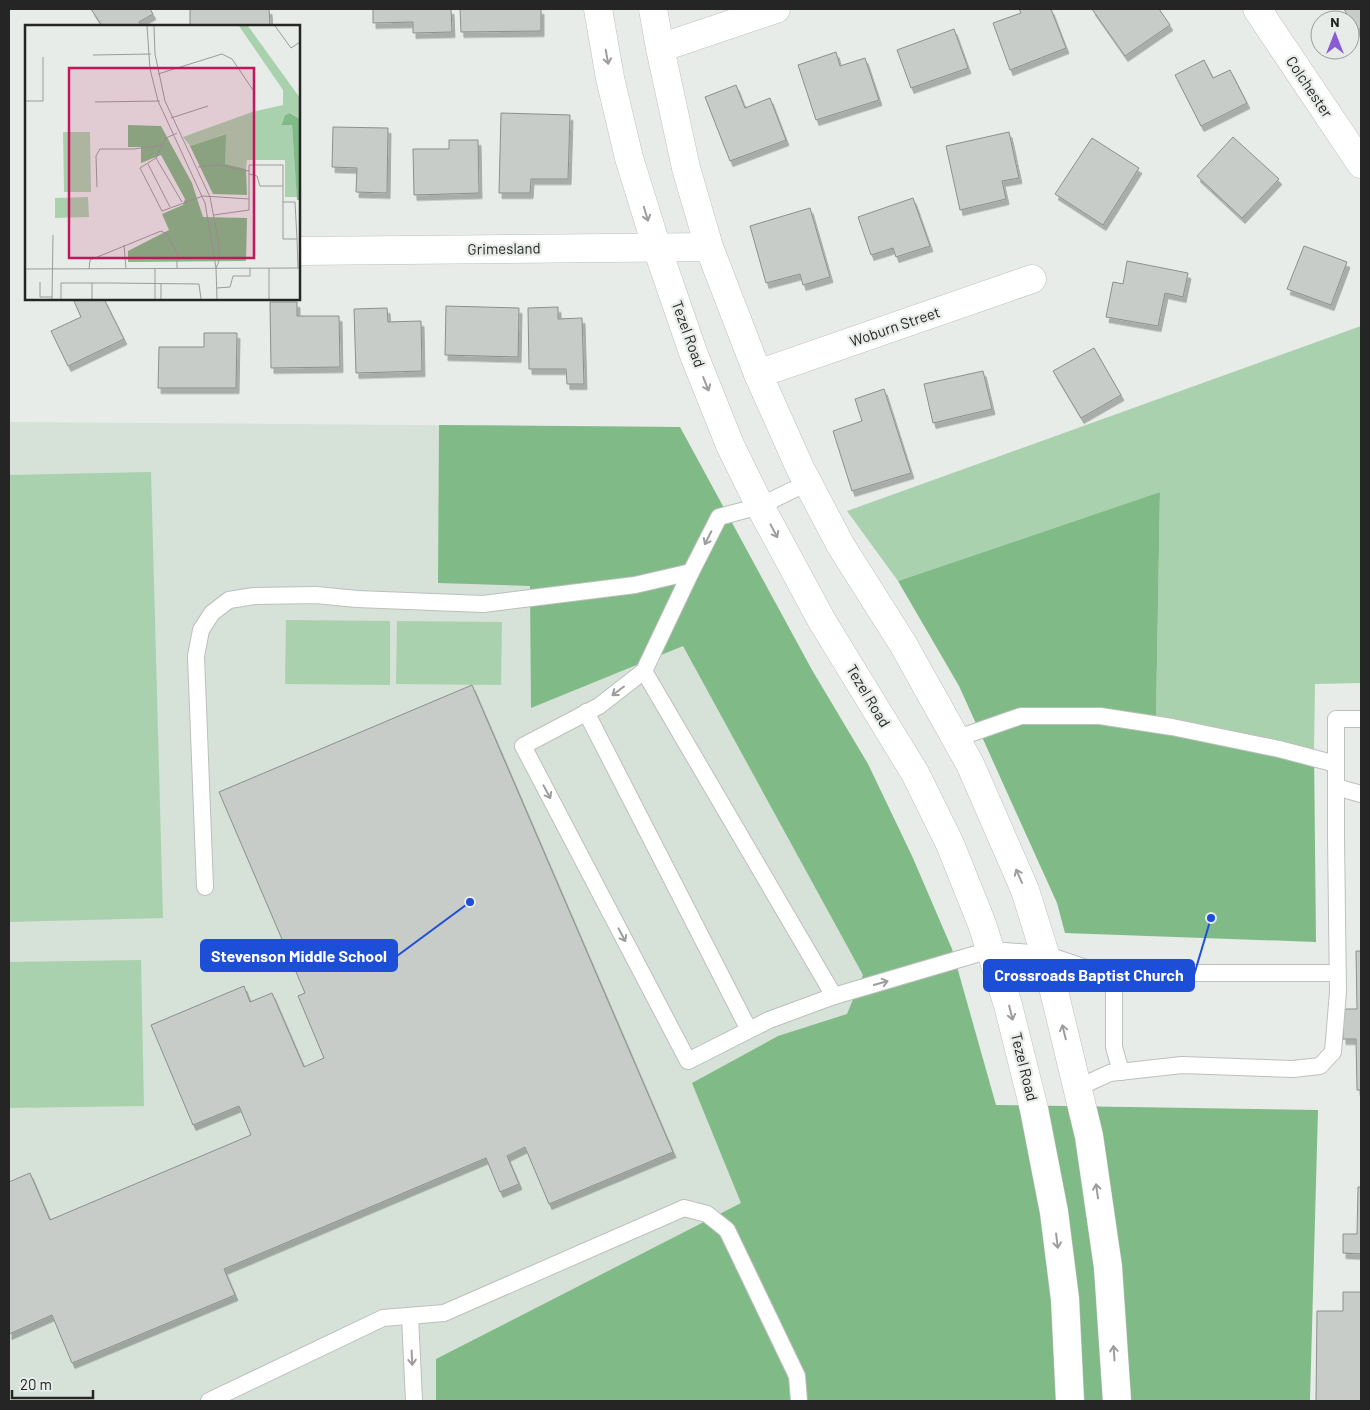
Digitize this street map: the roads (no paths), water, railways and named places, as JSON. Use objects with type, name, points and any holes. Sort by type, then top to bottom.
[{"type":"main road","name":"Tezel Road","points":[[598,9],[610,78],[629,158],[657,248],[694,354],[730,445],[760,506],[822,621],[915,773],[950,844],[982,924],[1011,1014],[1034,1109],[1054,1212],[1065,1299],[1070,1401]]},
{"type":"main road","points":[[653,9],[686,168],[708,247],[758,374],[800,468],[841,546],[903,644],[970,764],[1025,890],[1045,954],[1089,1136],[1108,1267],[1117,1401]]},
{"type":"main road","points":[[660,48],[776,9]]},
{"type":"main road","name":"Colchester","points":[[1257,9],[1361,164]]},
{"type":"main road","name":"Grimesland","points":[[300,251],[708,247]]},
{"type":"main road","name":"Woburn Street","points":[[758,374],[1032,279]]},
{"type":"lane","points":[[807,482],[760,506],[719,517],[644,671],[598,706],[523,746],[688,1061],[769,1020],[834,996],[990,950],[1045,954],[1101,973],[1337,973]]},
{"type":"lane","points":[[205,887],[196,656],[201,630],[212,613],[229,600],[254,596],[316,595],[357,599],[483,604],[634,585],[691,572]]},
{"type":"lane","points":[[644,671],[834,996]]},
{"type":"lane","points":[[586,712],[749,1030]]},
{"type":"lane","points":[[955,738],[1022,716],[1100,716],[1172,727],[1279,749],[1336,764]]},
{"type":"lane","points":[[1077,1088],[1110,1073],[1182,1065],[1293,1069],[1320,1066],[1333,1052],[1338,992],[1336,719],[1361,719]]},
{"type":"lane","points":[[1336,787],[1361,794]]},
{"type":"lane","points":[[1114,973],[1114,1047],[1121,1072]]},
{"type":"lane","points":[[209,1401],[382,1318],[444,1313],[684,1208],[707,1214],[727,1230],[797,1376],[799,1401]]},
{"type":"lane","points":[[410,1316],[414,1401]]},
{"type":"place","name":"Stevenson Middle School","points":[[470,902]]},
{"type":"place","name":"Crossroads Baptist Church","points":[[1211,918]]}]
